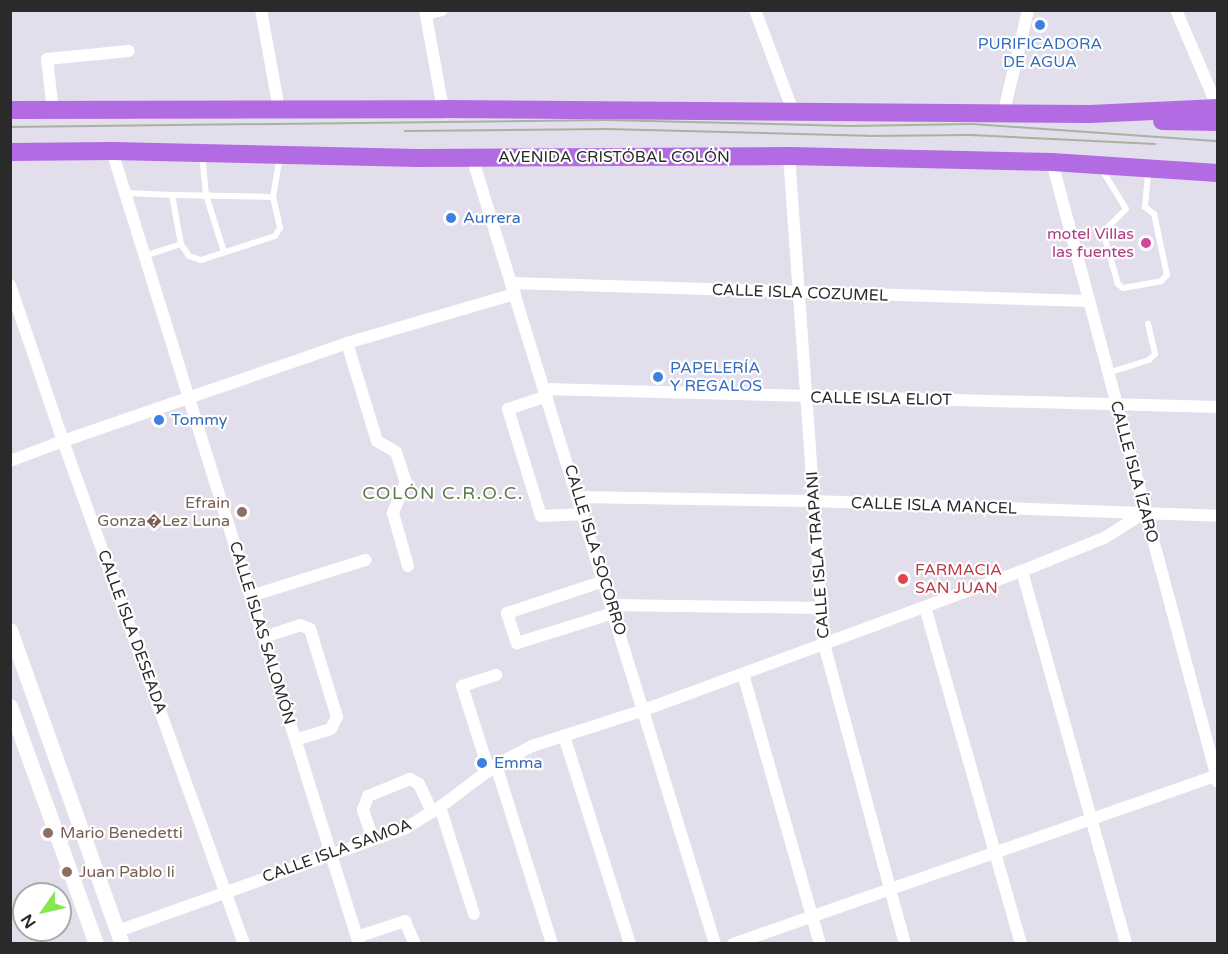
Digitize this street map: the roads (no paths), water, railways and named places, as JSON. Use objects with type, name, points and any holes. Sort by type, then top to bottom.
[{"type":"main road","points":[[10,111],[443,109],[1004,111],[1090,114],[1156,121],[1216,113]]},
{"type":"main road","name":"AVENIDA CRISTÓBAL COLÓN","points":[[10,152],[112,151],[472,157],[789,156],[1052,162],[1218,173]]},
{"type":"street","points":[[261,10],[279,109]]},
{"type":"street","points":[[442,10],[426,12],[443,109]]},
{"type":"street","points":[[755,10],[793,111]]},
{"type":"street","points":[[1004,111],[1028,10]]},
{"type":"street","points":[[1176,10],[1216,113]]},
{"type":"street","points":[[53,111],[47,59],[129,51]]},
{"type":"street","name":"CALLE ISLAS SALOMÓN","points":[[112,151],[358,940]]},
{"type":"street","name":"CALLE ISLA TRAPANI","points":[[789,156],[824,644],[905,944]]},
{"type":"street","name":"CALLE ISLA SOCORRO","points":[[472,157],[716,944]]},
{"type":"street","name":"CALLE ISLA ÍZARO","points":[[1052,162],[1144,513],[1217,777]]},
{"type":"street","name":"CALLE ISLA DESEADA","points":[[10,285],[63,441],[244,944]]},
{"type":"street","name":"CALLE ISLA COZUMEL","points":[[10,461],[189,396],[513,288],[1089,301]]},
{"type":"street","points":[[347,343],[377,441],[396,452],[406,482],[393,513],[408,566]]},
{"type":"street","points":[[546,392],[508,409],[541,516],[583,514]]},
{"type":"street","name":"CALLE ISLA ELIOT","points":[[546,392],[1218,407]]},
{"type":"street","name":"CALLE ISLA MANCEL","points":[[578,497],[814,501],[1218,516]]},
{"type":"street","name":"CALLE ISLA SAMOA","points":[[120,937],[226,892],[406,828],[492,768],[532,746],[644,710],[1022,572],[1104,538],[1144,513]]},
{"type":"street","points":[[251,596],[365,560]]},
{"type":"street","points":[[1022,572],[1126,944]]},
{"type":"street","points":[[604,581],[507,613],[517,643],[613,609],[821,608]]},
{"type":"street","points":[[925,607],[1021,944]]},
{"type":"street","points":[[264,637],[300,625],[310,629],[337,717],[331,729],[296,740]]},
{"type":"street","points":[[10,630],[120,937]]},
{"type":"street","points":[[743,674],[820,944]]},
{"type":"street","points":[[496,675],[462,686],[552,944]]},
{"type":"street","points":[[10,706],[96,944]]},
{"type":"street","points":[[564,735],[630,944]]},
{"type":"street","points":[[733,944],[1217,777]]},
{"type":"street","points":[[373,839],[363,810],[368,796],[410,779],[419,784],[436,809],[474,914]]},
{"type":"street","points":[[358,940],[405,921],[415,944]]},
{"type":"lane","points":[[202,153],[206,195],[224,252]]},
{"type":"lane","points":[[172,195],[181,243],[189,256],[201,260],[275,236],[280,228],[273,197],[280,155]]},
{"type":"lane","points":[[1099,165],[1126,209],[1103,232],[1118,284],[1123,288],[1161,281],[1167,275],[1154,214],[1145,207],[1148,168]]},
{"type":"lane","points":[[126,193],[273,197]]},
{"type":"lane","points":[[144,256],[181,243]]},
{"type":"lane","points":[[1108,373],[1149,360],[1155,354],[1148,324]]},
{"type":"tram line","points":[[10,127],[607,120],[848,126],[973,124],[1218,141]]},
{"type":"tram line","points":[[405,131],[607,129],[867,136],[970,135],[1155,144]]},
{"type":"place","name":"PURIFICADORA DE AGUA","points":[[1040,25]]},
{"type":"place","name":"Aurrera","points":[[451,218]]},
{"type":"place","name":"motel Villas las fuentes","points":[[1146,243]]},
{"type":"place","name":"PAPELERÍA Y REGALOS","points":[[658,377]]},
{"type":"place","name":"Tommy","points":[[159,420]]},
{"type":"place","name":"Efrain Gonza�Lez Luna","points":[[242,512]]},
{"type":"place","name":"FARMACIA SAN JUAN","points":[[903,579]]},
{"type":"place","name":"Emma","points":[[482,763]]},
{"type":"place","name":"Mario Benedetti","points":[[48,833]]},
{"type":"place","name":"Juan Pablo Ii","points":[[67,872]]},
{"type":"district","name":"COLÓN C.R.O.C.","points":[[443,493]]}]
